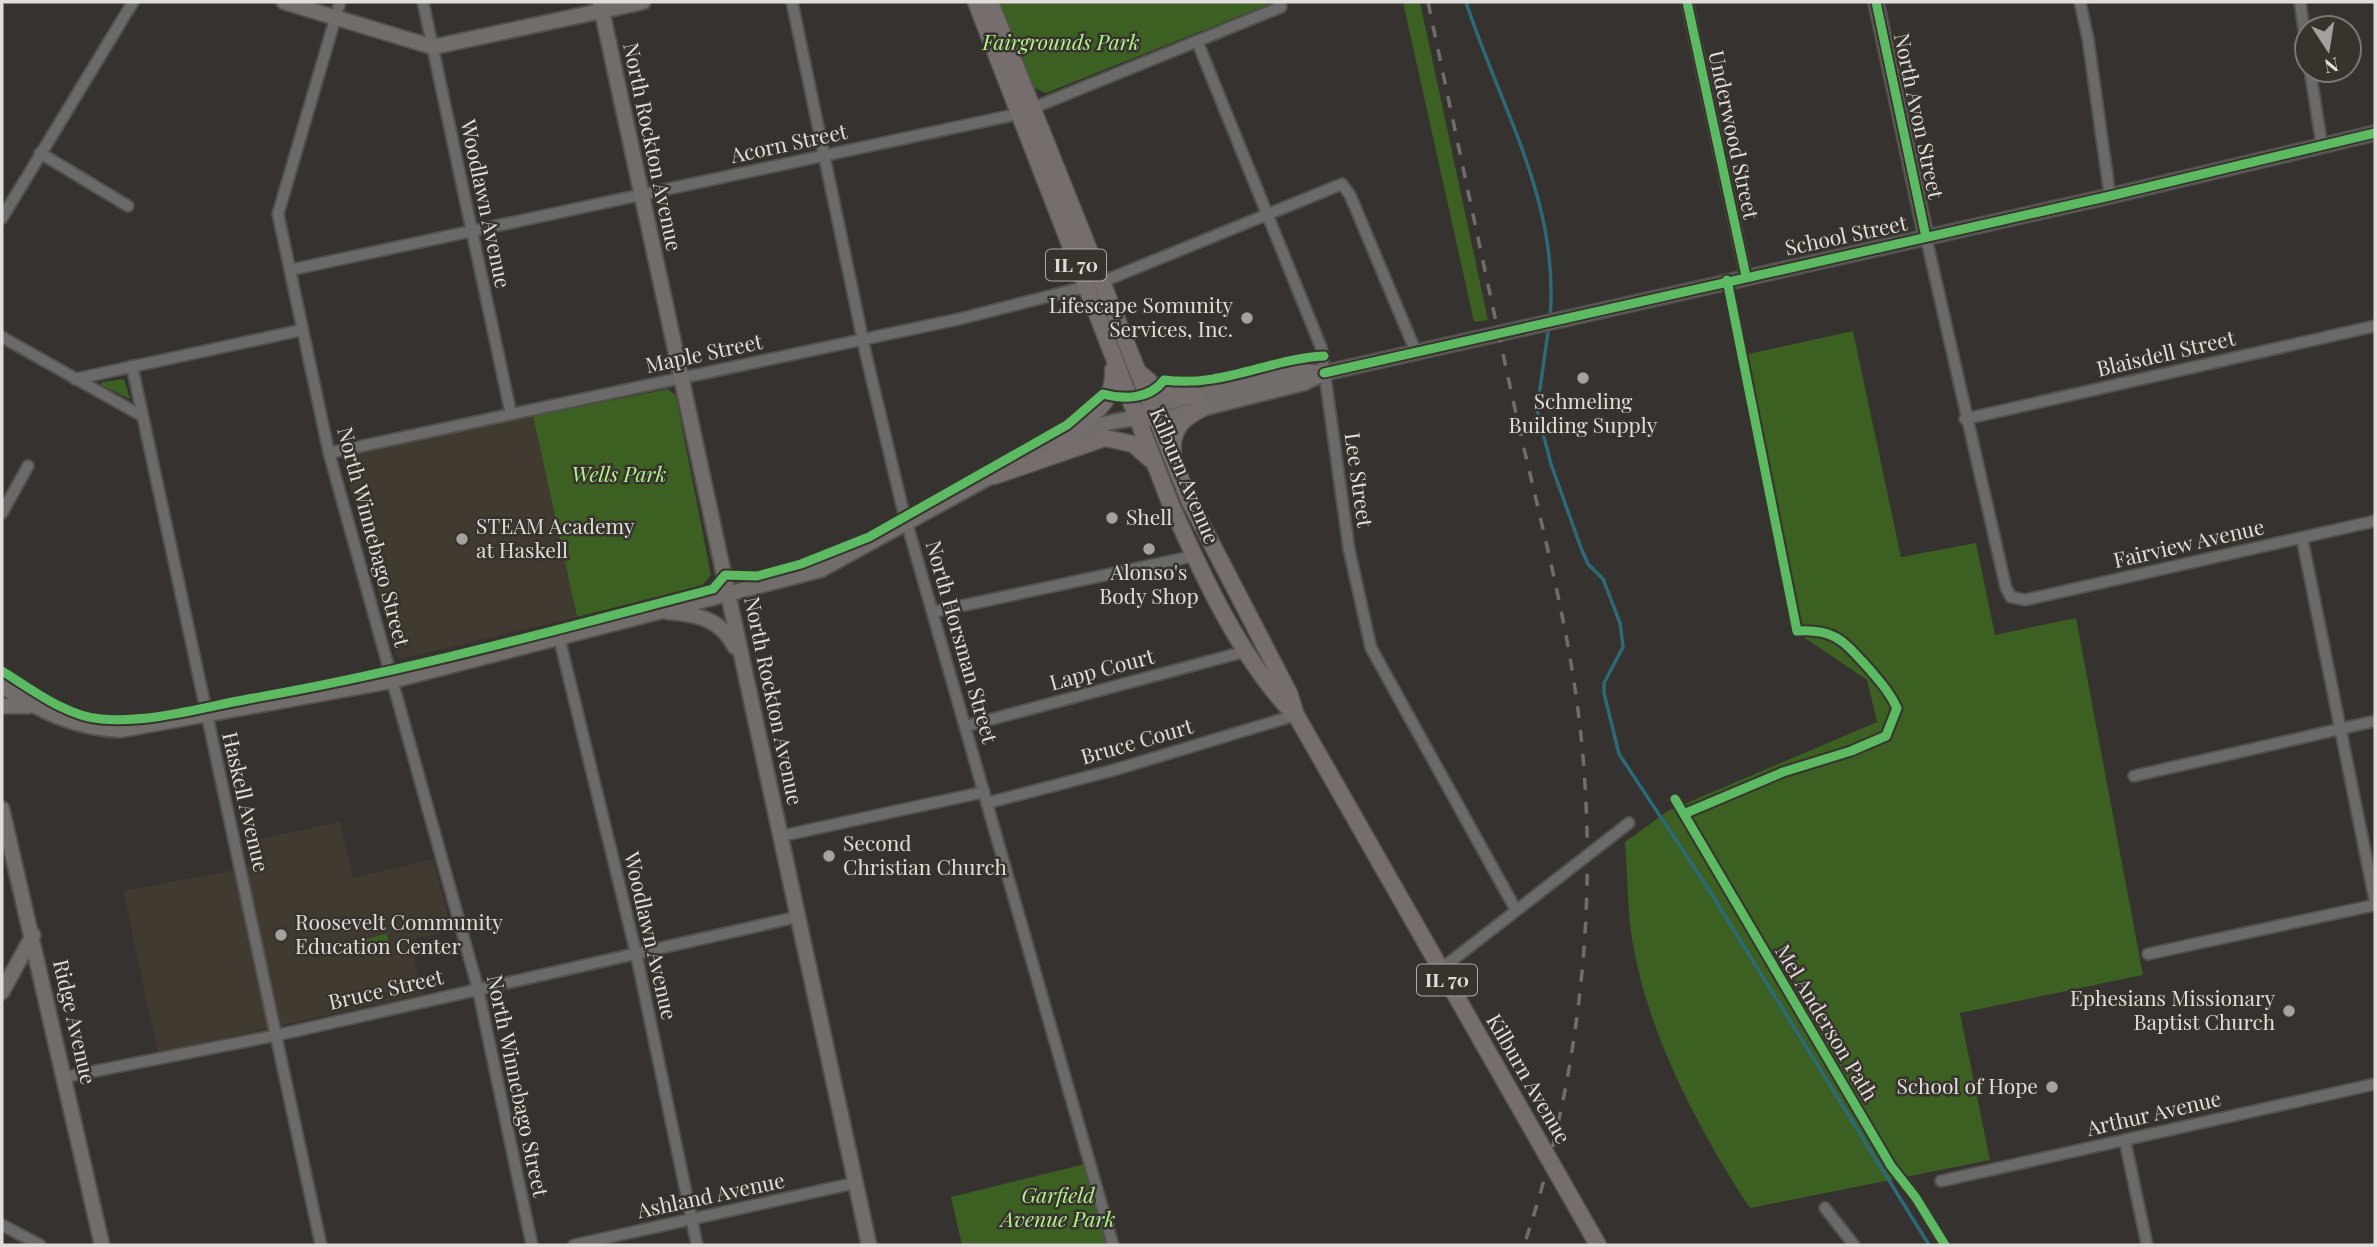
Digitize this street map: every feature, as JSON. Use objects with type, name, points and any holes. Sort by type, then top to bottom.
[{"type":"main road","points":[[284,2],[433,47],[601,6],[643,2]]},
{"type":"main road","name":"Kilburn Avenue","points":[[976,2],[1112,357],[1194,556],[1247,651],[1281,700],[1296,715]]},
{"type":"main road","name":"Kilburn Avenue","points":[[989,2],[1104,281],[1189,500],[1289,693],[1296,715],[1598,1245]]},
{"type":"main road","name":"North Avon Street","points":[[1876,2],[1926,237]]},
{"type":"main road","name":"North Rockton Avenue","points":[[601,6],[869,1245]]},
{"type":"main road","name":"School Street","points":[[34,707],[65,721],[103,730],[146,727],[391,681],[820,570],[1062,439],[1136,416],[1199,402],[1304,371],[1324,373],[2110,196],[2375,133]]},
{"type":"main road","points":[[1062,439],[1110,396],[1114,382],[1112,357]]},
{"type":"main road","points":[[1137,369],[1146,381],[1161,392],[1199,402],[1176,429],[1174,462]]},
{"type":"main road","points":[[994,476],[1105,438],[1133,444],[1155,465]]},
{"type":"main road","points":[[656,611],[687,613],[720,625],[728,632],[744,662]]},
{"type":"main road","points":[[2,686],[34,707]]},
{"type":"main road","points":[[2,706],[34,707]]},
{"type":"main road","name":"Ridge Avenue","points":[[2,809],[102,1245]]},
{"type":"main road","points":[[2,992],[33,936]]},
{"type":"street","points":[[2,218],[133,2]]},
{"type":"street","name":"North Winnebago Street","points":[[340,2],[278,214],[329,453],[478,989],[532,1245]]},
{"type":"street","name":"Woodlawn Avenue","points":[[423,2],[511,414]]},
{"type":"street","name":"North Horsman Street","points":[[792,2],[863,339],[907,523],[1113,1245]]},
{"type":"street","name":"Underwood Street","points":[[1687,2],[1746,276]]},
{"type":"street","points":[[2080,2],[2088,38],[2110,196]]},
{"type":"street","name":"Acorn Street","points":[[290,270],[1018,114],[1280,4]]},
{"type":"street","name":"Lee Street","points":[[1197,41],[1321,347],[1349,549],[1367,638],[1378,663],[1516,910]]},
{"type":"street","points":[[2312,84],[2322,146]]},
{"type":"street","points":[[40,153],[128,206]]},
{"type":"street","points":[[1104,281],[1342,184],[1368,236],[1416,352]]},
{"type":"street","name":"North Avon Street","points":[[1926,237],[1965,419],[2006,587],[2011,597]]},
{"type":"street","name":"Maple Street","points":[[329,453],[863,339],[1085,287]]},
{"type":"street","name":"Blaisdell Street","points":[[1965,419],[2375,326]]},
{"type":"street","points":[[75,379],[302,330]]},
{"type":"street","points":[[2,337],[142,416]]},
{"type":"street","name":"Haskell Avenue","points":[[132,366],[206,717],[278,1035],[321,1245]]},
{"type":"street","points":[[2,513],[28,466]]},
{"type":"street","name":"Fairview Avenue","points":[[2011,597],[2025,600],[2375,521]]},
{"type":"street","points":[[2148,954],[2375,903],[2302,538]]},
{"type":"street","points":[[933,612],[1194,556]]},
{"type":"street","name":"Woodlawn Avenue","points":[[559,637],[636,953],[697,1245]]},
{"type":"street","name":"Lapp Court","points":[[966,726],[1247,651]]},
{"type":"street","name":"Bruce Court","points":[[986,797],[1114,770],[1296,715]]},
{"type":"street","points":[[2134,776],[2375,721]]},
{"type":"street","points":[[780,836],[986,797]]},
{"type":"street","points":[[1441,969],[1629,823]]},
{"type":"street","name":"Bruce Street","points":[[65,1077],[278,1035],[797,917]]},
{"type":"street","name":"Arthur Avenue","points":[[1941,1181],[2375,1084]]},
{"type":"street","points":[[2125,1141],[2147,1245]]},
{"type":"street","name":"Ashland Avenue","points":[[575,1245],[855,1183]]},
{"type":"street","points":[[1825,1208],[1854,1245]]},
{"type":"street","points":[[2,1225],[40,1245]]},
{"type":"shaded area","name":"STEAM Academy at Haskell","points":[[533,416],[577,617],[401,659],[395,653],[342,457]]},
{"type":"shaded area","name":"Roosevelt Community Education Center","points":[[340,822],[353,878],[433,859],[452,930],[410,940],[422,994],[158,1053],[123,891],[251,867],[245,842]]},
{"type":"green space","name":"Fairgrounds Park","points":[[997,2],[1270,2],[1046,93],[1032,87]]},
{"type":"green space","points":[[1403,2],[1420,2],[1488,320],[1474,322]]},
{"type":"green space","points":[[1853,331],[1901,557],[1976,543],[1995,635],[2076,618],[2143,975],[1960,1013],[1990,1160],[1750,1208],[1696,1117],[1652,1017],[1632,937],[1625,842],[1668,811],[1877,722],[1867,680],[1805,638],[1744,355]]},
{"type":"green space","points":[[124,379],[130,399],[101,385],[102,382]]},
{"type":"green space","name":"Wells Park","points":[[668,389],[676,396],[711,575],[703,585],[577,617],[533,416]]},
{"type":"green space","points":[[387,934],[389,944],[354,952],[352,942]]},
{"type":"green space","name":"Garfield Avenue Park","points":[[1085,1164],[1108,1245],[962,1245],[951,1197]]},
{"type":"waterway","points":[[1466,2],[1537,194],[1551,275],[1550,317]]},
{"type":"waterway","points":[[1549,325],[1537,410],[1551,464],[1581,548],[1588,564],[1603,579],[1620,623],[1623,647],[1604,683],[1619,754],[1709,890],[1929,1245]]},
{"type":"railway","points":[[1428,2],[1558,598],[1579,718],[1585,784],[1586,918],[1581,984],[1560,1117],[1524,1245]]},
{"type":"cycle path","points":[[1687,2],[1746,276]]},
{"type":"cycle path","points":[[1876,2],[1926,237]]},
{"type":"cycle path","points":[[1324,373],[2110,196],[2375,133]]},
{"type":"cycle path","points":[[1686,813],[1783,772],[1851,751],[1886,736],[1897,708],[1875,676],[1840,640],[1822,632],[1797,631],[1727,280]]},
{"type":"cycle path","points":[[2,671],[49,701],[75,713],[119,720],[175,714],[424,663],[713,589],[725,575],[757,576],[801,564],[869,537],[1067,425],[1103,394],[1136,396],[1152,391],[1164,380],[1206,380],[1303,358],[1324,356]]},
{"type":"cycle path","name":"Mel Anderson Path","points":[[1675,799],[1891,1166],[1916,1198],[1945,1245]]},
{"type":"place","name":"Lifescape Somunity Services, Inc.","points":[[1247,318]]},
{"type":"place","name":"Schmeling Building Supply","points":[[1583,378]]},
{"type":"place","name":"Shell","points":[[1112,518]]},
{"type":"place","name":"STEAM Academy at Haskell","points":[[462,539]]},
{"type":"place","name":"Alonso's Body Shop","points":[[1149,549]]},
{"type":"place","name":"Second Christian Church","points":[[829,856]]},
{"type":"place","name":"Roosevelt Community Education Center","points":[[281,935]]},
{"type":"place","name":"Ephesians Missionary Baptist Church","points":[[2289,1011]]},
{"type":"place","name":"School of Hope","points":[[2052,1087]]}]
